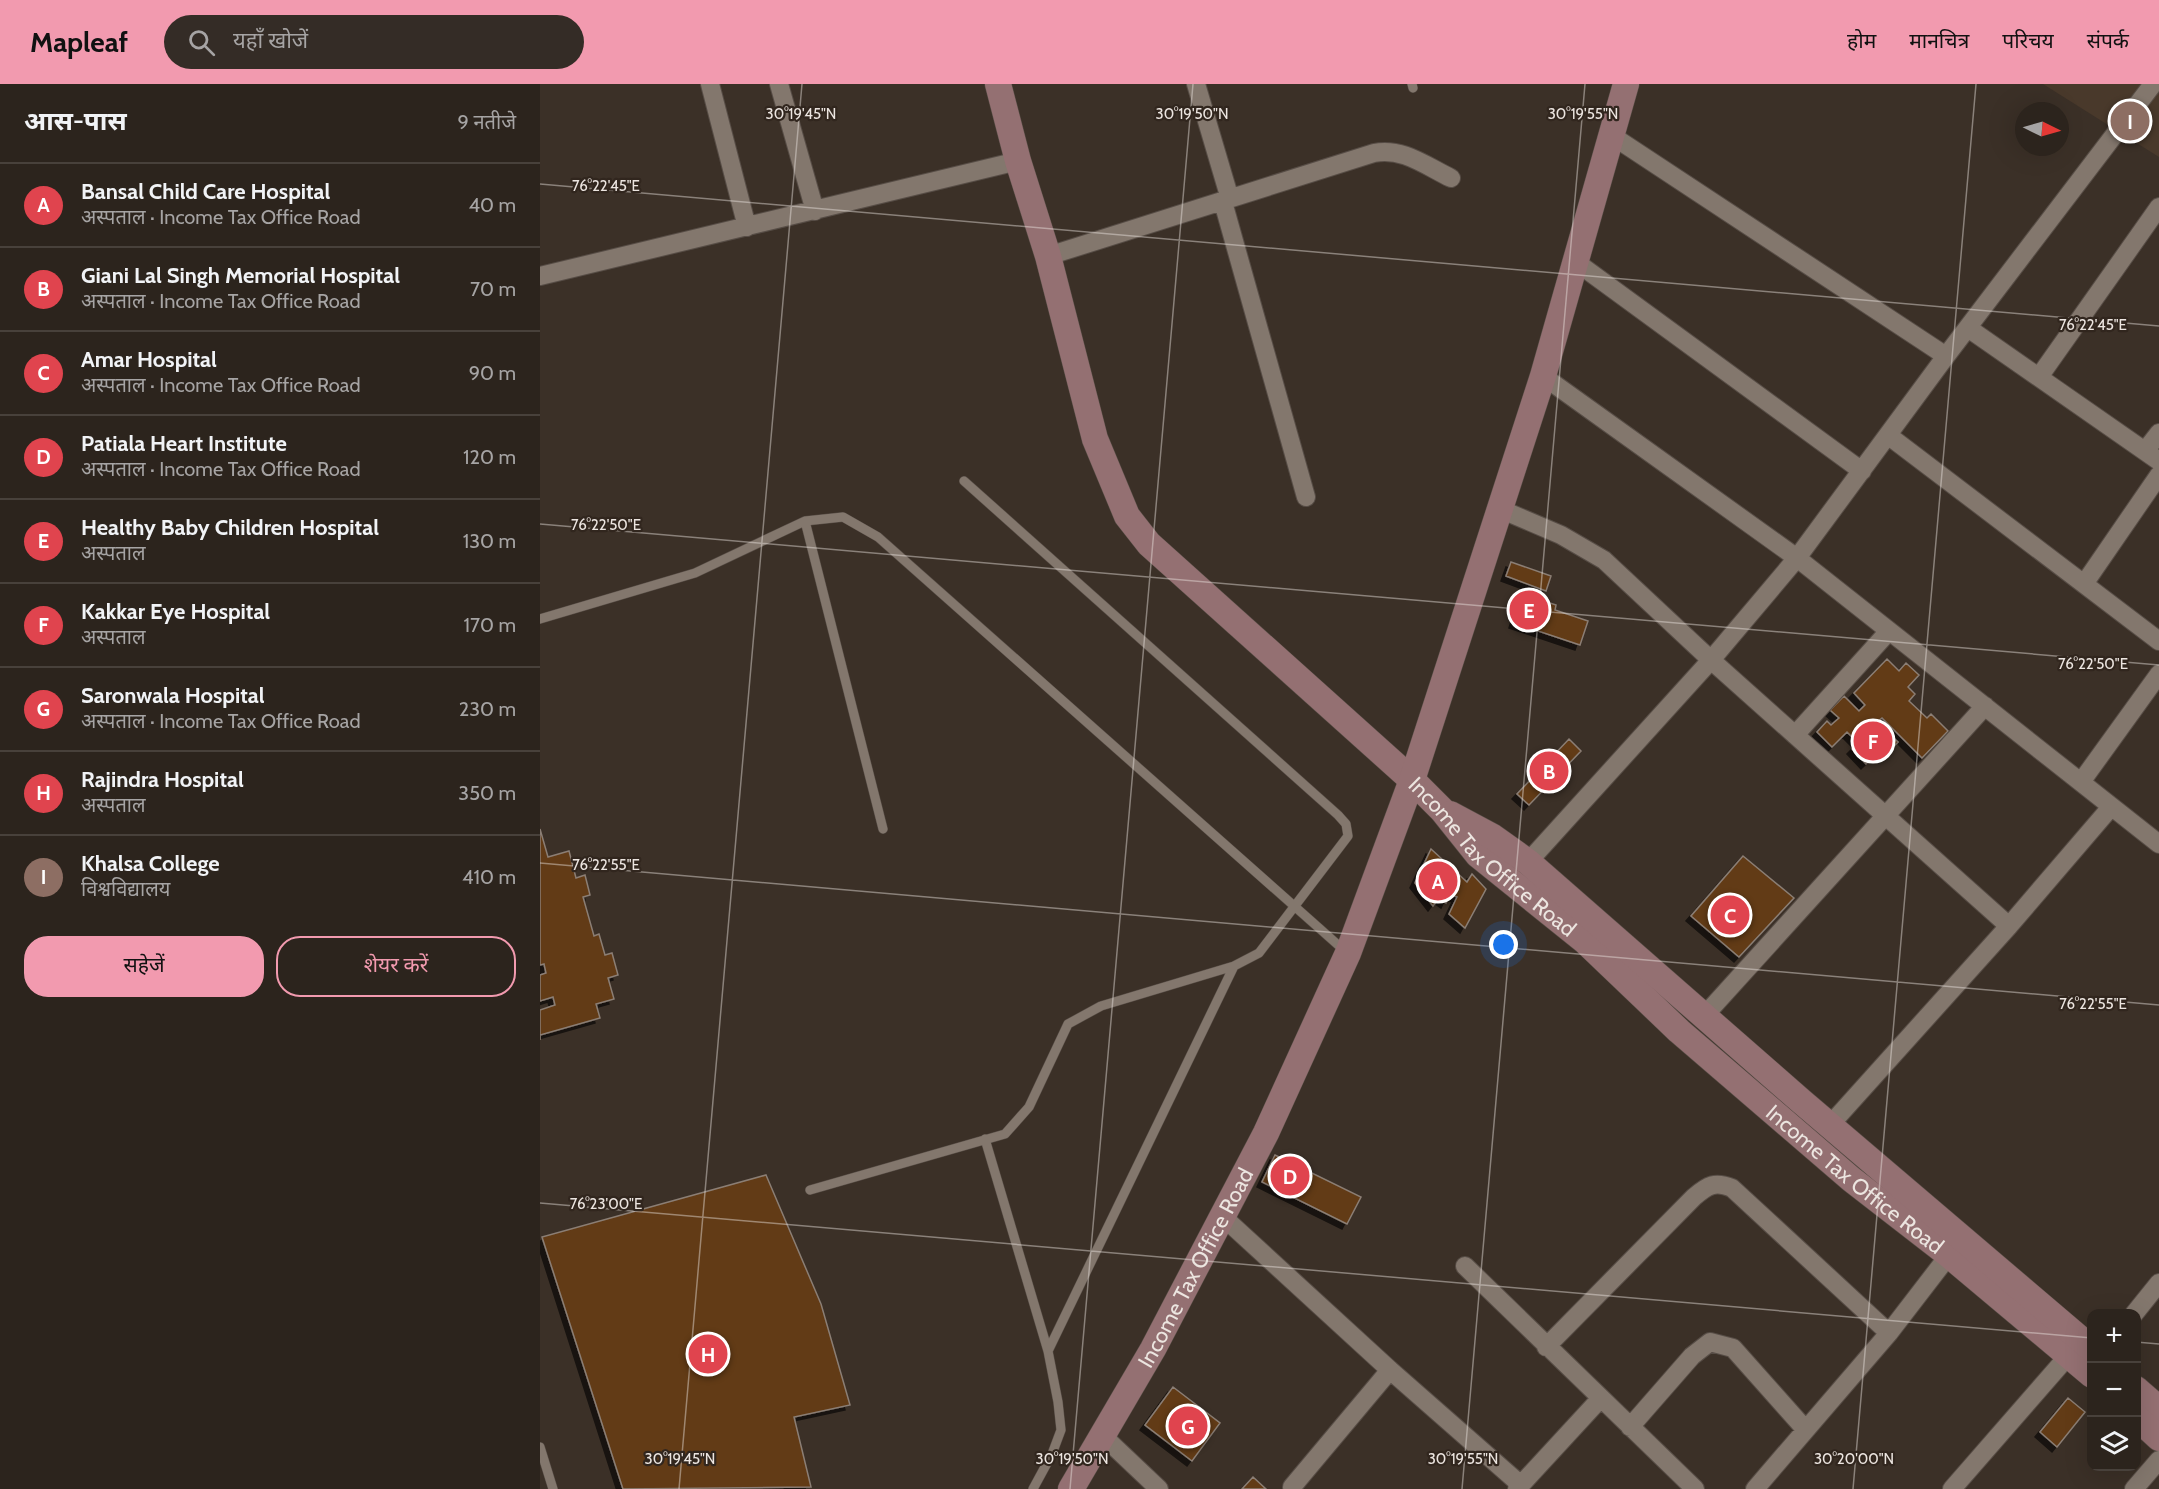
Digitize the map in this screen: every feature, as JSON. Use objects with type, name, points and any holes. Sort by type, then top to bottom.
[{"type":"main road","points":[[998,84],[1018,161],[1048,256],[1095,440],[1127,516],[1149,544],[1412,780],[1543,376],[1626,84]]},
{"type":"main road","name":"Income Tax Office Road","points":[[1071,1489],[1103,1436],[1266,1133],[1348,953],[1412,780],[1442,810],[1478,855],[1586,942],[1679,1031],[1851,1179],[1948,1255],[2033,1313]]},
{"type":"main road","points":[[1442,810],[1494,837],[1528,862],[1830,1125],[2033,1313],[2080,1352],[2087,1367]]},
{"type":"main road","points":[[2141,1393],[2159,1409]]},
{"type":"main road","points":[[2141,1422],[2159,1438]]},
{"type":"street","points":[[710,84],[747,227]]},
{"type":"street","points":[[779,84],[815,211]]},
{"type":"street","points":[[1196,84],[1306,498]]},
{"type":"street","points":[[1528,862],[1712,660],[1797,558],[1946,356],[2153,84]]},
{"type":"street","points":[[1611,135],[1946,356]]},
{"type":"street","points":[[1048,256],[1388,150],[1402,153],[1451,178]]},
{"type":"street","points":[[540,276],[1018,161]]},
{"type":"street","points":[[2039,377],[2159,207]]},
{"type":"street","points":[[1576,262],[1862,471]]},
{"type":"street","points":[[1968,328],[2152,456],[2159,433]]},
{"type":"street","points":[[1543,376],[1797,558],[2159,844]]},
{"type":"street","points":[[1889,436],[2159,641]]},
{"type":"street","points":[[2084,584],[2159,475]]},
{"type":"street","points":[[1500,509],[1561,535],[1604,560],[2009,926]]},
{"type":"street","points":[[1795,735],[1889,631]]},
{"type":"street","points":[[2081,782],[2159,674]]},
{"type":"street","points":[[1705,1015],[1985,706]]},
{"type":"street","points":[[1830,1125],[2009,926],[2111,807]]},
{"type":"street","points":[[1546,1347],[1694,1197],[1708,1185],[1719,1182],[1732,1188],[1889,1333]]},
{"type":"street","points":[[1222,1216],[1519,1487],[1600,1399]]},
{"type":"street","points":[[1755,1489],[1889,1333],[1948,1255]]},
{"type":"street","points":[[1465,1266],[1695,1489]]},
{"type":"street","points":[[2138,1309],[2159,1283]]},
{"type":"street","points":[[1629,1427],[1692,1356],[1710,1342],[1722,1343],[1733,1348],[1805,1429]]},
{"type":"street","points":[[1952,1489],[2080,1352]]},
{"type":"street","points":[[1292,1487],[1390,1370]]},
{"type":"street","points":[[1103,1436],[1159,1489]]},
{"type":"street","points":[[2134,1489],[2159,1460]]},
{"type":"lane","points":[[810,1190],[1005,1134],[1029,1107],[1068,1024],[1101,1006],[1234,966],[1259,953],[1348,836],[1346,824],[964,481]]},
{"type":"lane","points":[[540,619],[695,573],[805,521],[843,517],[878,537],[1348,953]]},
{"type":"lane","points":[[805,521],[883,829]]},
{"type":"lane","points":[[1048,1351],[1234,966]]},
{"type":"lane","points":[[985,1139],[1048,1351],[1061,1430],[1052,1454],[1033,1489]]},
{"type":"lane","points":[[540,1447],[553,1489]]},
{"type":"shaded area","points":[[2043,84],[2159,84],[2159,157]]},
{"type":"building","points":[[1511,562],[1551,576],[1546,591],[1506,576]]},
{"type":"building","points":[[1523,594],[1556,605],[1555,610],[1588,621],[1580,645],[1514,623]]},
{"type":"building","points":[[1887,659],[1899,671],[1906,663],[1919,675],[1908,687],[1915,694],[1909,701],[1927,718],[1931,714],[1948,731],[1922,758],[1882,718],[1877,722],[1898,742],[1887,754],[1881,749],[1866,764],[1852,749],[1858,743],[1847,732],[1832,747],[1817,732],[1827,721],[1831,725],[1839,718],[1830,710],[1844,696],[1859,711],[1865,705],[1854,693]]},
{"type":"building","points":[[1569,739],[1581,751],[1529,805],[1517,794]]},
{"type":"building","points":[[540,829],[548,857],[569,851],[576,878],[585,875],[590,895],[583,897],[594,936],[599,934],[605,955],[612,953],[618,975],[608,978],[614,999],[596,1004],[600,1018],[540,1035],[540,1010],[555,1005],[553,997],[540,1001],[540,975],[546,973],[544,964],[540,965]]},
{"type":"building","points":[[1431,849],[1467,882],[1472,874],[1486,889],[1465,928],[1449,914],[1457,897],[1450,894],[1446,903],[1439,898],[1433,906],[1415,883]]},
{"type":"building","points":[[1743,856],[1794,898],[1739,957],[1691,916]]},
{"type":"building","points":[[1275,1155],[1361,1197],[1347,1224],[1262,1182]]},
{"type":"building","points":[[766,1175],[821,1304],[850,1405],[794,1417],[811,1487],[623,1489],[542,1237]]},
{"type":"building","points":[[1173,1387],[1220,1423],[1192,1461],[1145,1425]]},
{"type":"building","points":[[2068,1398],[2085,1412],[2057,1447],[2040,1432]]},
{"type":"building","points":[[1253,1477],[1266,1489],[1242,1489]]},
{"type":"place","name":"Khalsa College","points":[[2130,121]]},
{"type":"place","name":"Healthy Baby Children Hospital","points":[[1529,610]]},
{"type":"place","name":"Kakkar Eye Hospital","points":[[1873,741]]},
{"type":"place","name":"Giani Lal Singh Memorial Hospital","points":[[1549,771]]},
{"type":"place","name":"Bansal Child Care Hospital","points":[[1438,881]]},
{"type":"place","name":"Amar Hospital","points":[[1730,915]]},
{"type":"place","name":"Patiala Heart Institute","points":[[1290,1176]]},
{"type":"place","name":"Rajindra Hospital","points":[[708,1354]]},
{"type":"place","name":"Saronwala Hospital","points":[[1188,1426]]}]
